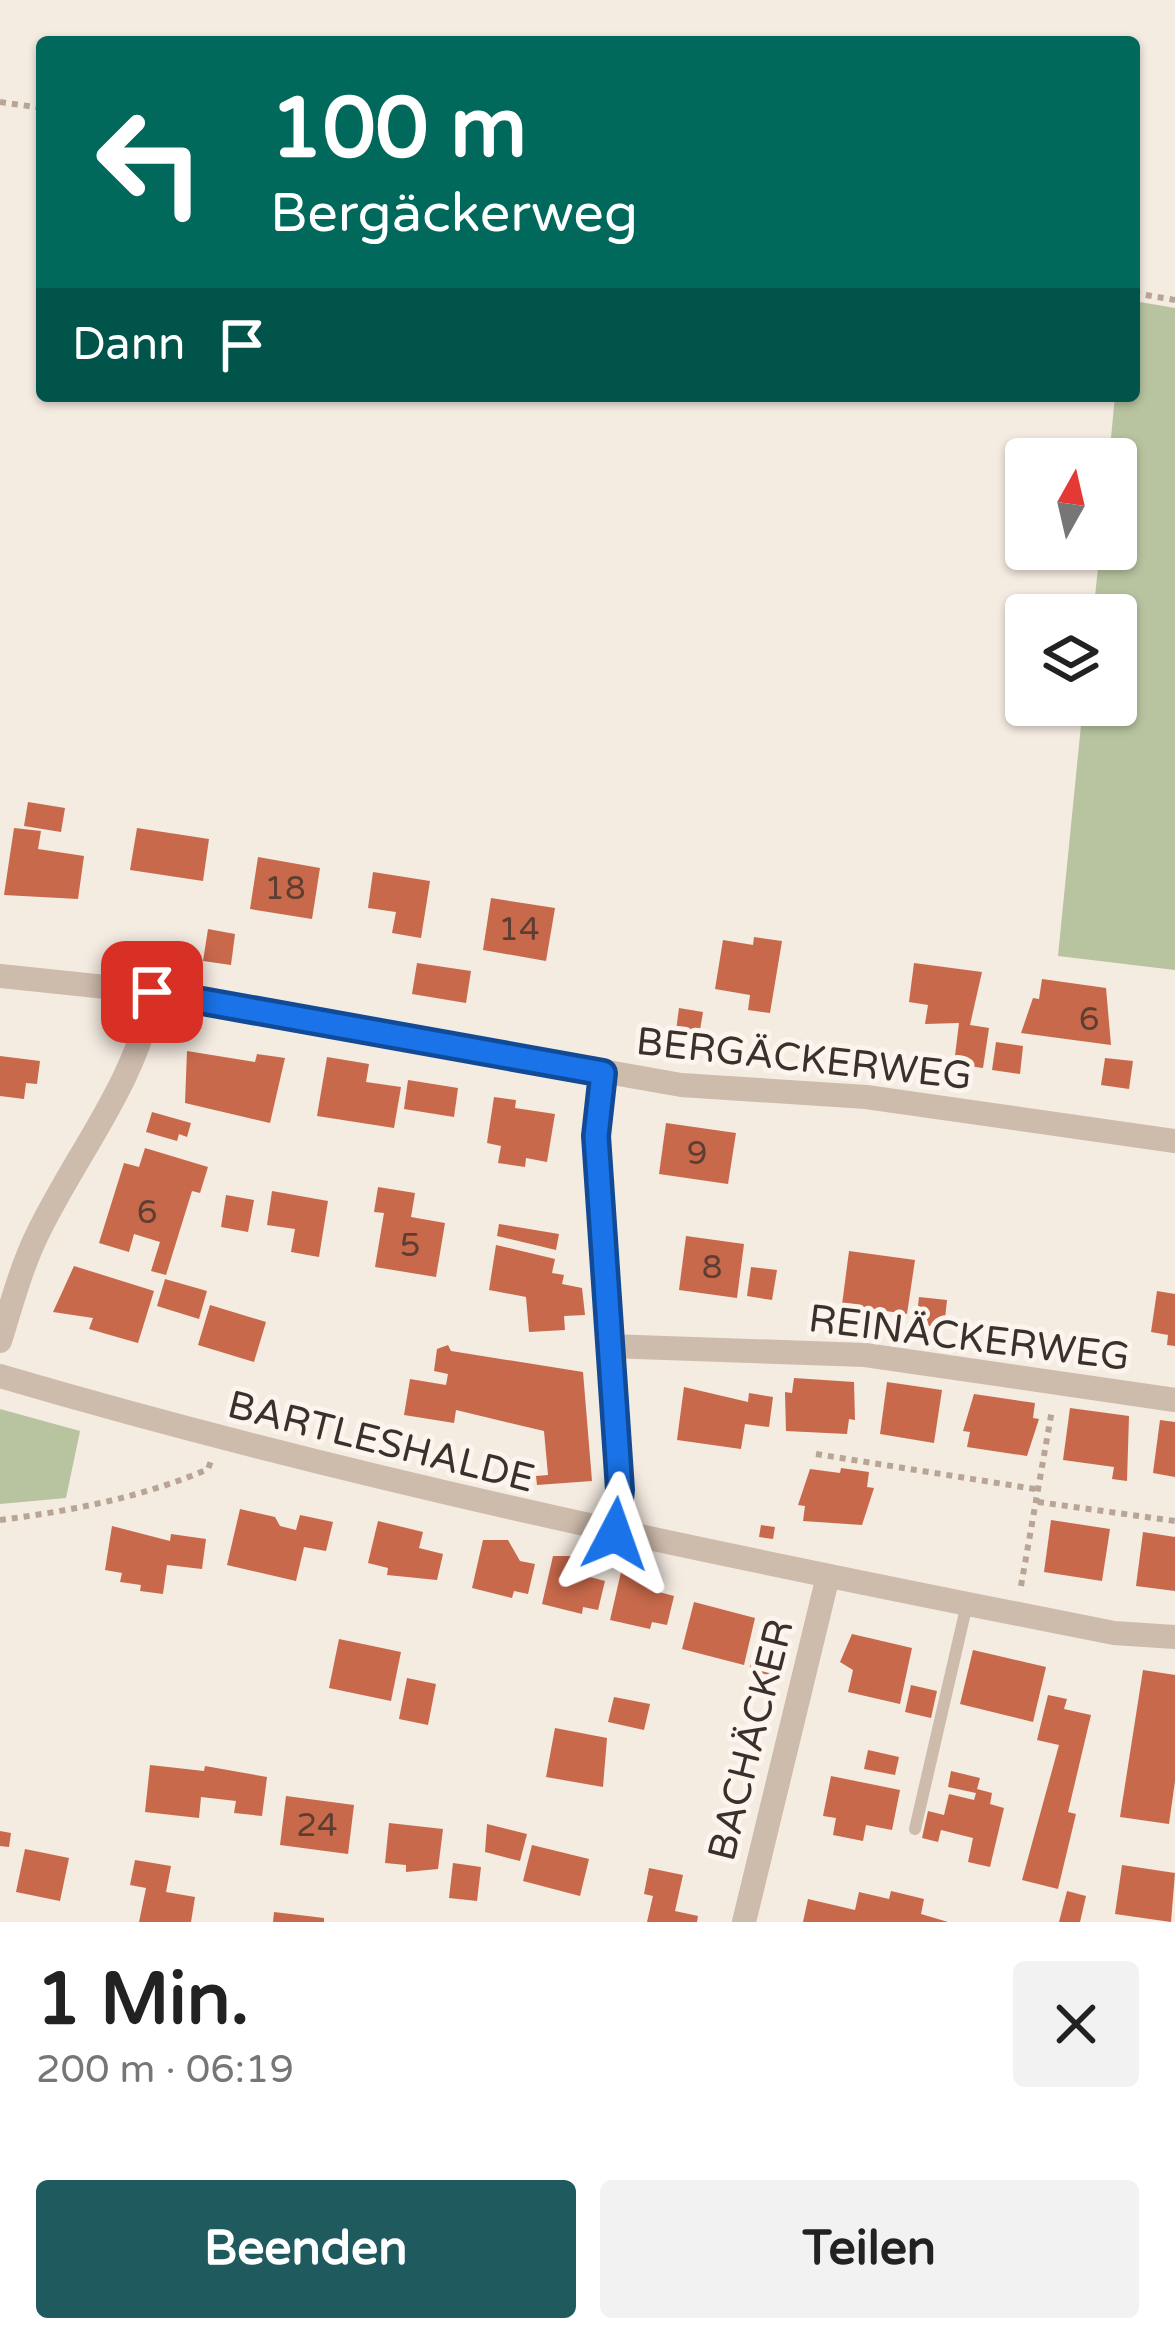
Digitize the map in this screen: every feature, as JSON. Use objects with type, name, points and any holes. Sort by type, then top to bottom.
[{"type":"street","name":"BERGÄCKERWEG","points":[[0,976],[152,992],[681,1085],[866,1097],[1175,1141]]},
{"type":"street","points":[[0,1341],[37,1235],[101,1128],[144,1037],[152,992]]},
{"type":"street","points":[[603,1073],[596,1136],[620,1490],[615,1534]]},
{"type":"street","name":"REINÄCKERWEG","points":[[609,1346],[865,1355],[1175,1400]]},
{"type":"street","name":"BARTLESHALDE","points":[[0,1376],[218,1440],[615,1534],[1114,1633],[1175,1637]]},
{"type":"street","name":"BACHÄCKER","points":[[744,1922],[828,1576]]},
{"type":"lane","points":[[915,1829],[968,1604]]},
{"type":"path","points":[[0,102],[36,108]]},
{"type":"path","points":[[1140,294],[1175,300]]},
{"type":"path","points":[[1016,1614],[1056,1383]]},
{"type":"path","points":[[0,1520],[49,1514],[181,1481],[208,1469],[218,1440]]},
{"type":"path","points":[[816,1454],[1041,1490]]},
{"type":"path","points":[[1038,1502],[1175,1521]]},
{"type":"green space","points":[[1140,302],[1175,308],[1175,970],[1058,956],[1081,726],[1137,726],[1137,594],[1095,594],[1098,570],[1137,570],[1137,438],[1111,438],[1114,402],[1140,402]]},
{"type":"green space","points":[[0,1409],[80,1431],[66,1498],[0,1504]]},
{"type":"building","points":[[28,802],[65,808],[61,832],[24,826]]},
{"type":"building","points":[[14,828],[41,831],[38,849],[84,856],[78,899],[4,895]]},
{"type":"building","points":[[137,828],[209,839],[203,881],[130,870]]},
{"type":"building","points":[[258,857],[320,868],[312,919],[250,909]]},
{"type":"building","points":[[373,872],[430,881],[421,938],[392,933],[396,912],[368,908]]},
{"type":"building","points":[[491,898],[555,908],[546,961],[483,950]]},
{"type":"building","points":[[208,929],[235,934],[231,965],[203,961]]},
{"type":"building","points":[[754,937],[782,941],[770,1013],[748,1010],[750,995],[715,989],[723,940],[753,945]]},
{"type":"building","points":[[417,963],[471,971],[466,1003],[412,994]]},
{"type":"building","points":[[914,963],[982,972],[970,1025],[989,1028],[983,1068],[954,1064],[959,1023],[925,1024],[928,1005],[909,1002]]},
{"type":"building","points":[[1042,979],[1106,988],[1111,1045],[1021,1033],[1033,998],[1039,999]]},
{"type":"building","points":[[679,1008],[703,1012],[698,1042],[675,1038]]},
{"type":"building","points":[[996,1042],[1023,1046],[1020,1074],[992,1070]]},
{"type":"building","points":[[187,1051],[255,1062],[257,1054],[285,1058],[270,1123],[185,1103]]},
{"type":"building","points":[[0,1056],[40,1061],[37,1084],[26,1083],[24,1099],[0,1096]]},
{"type":"building","points":[[327,1057],[369,1064],[366,1082],[401,1087],[394,1128],[317,1116]]},
{"type":"building","points":[[1105,1058],[1133,1061],[1129,1089],[1101,1085]]},
{"type":"building","points":[[408,1080],[458,1088],[454,1117],[404,1109]]},
{"type":"building","points":[[494,1097],[516,1100],[515,1108],[555,1114],[547,1162],[526,1158],[525,1167],[498,1163],[501,1146],[487,1143]]},
{"type":"building","points":[[152,1112],[191,1123],[187,1137],[179,1134],[177,1141],[146,1132]]},
{"type":"building","points":[[666,1123],[736,1133],[728,1184],[659,1174]]},
{"type":"building","points":[[145,1148],[208,1167],[200,1193],[192,1191],[166,1275],[151,1271],[160,1242],[134,1234],[129,1252],[99,1243],[124,1163],[139,1167]]},
{"type":"building","points":[[378,1187],[415,1193],[411,1217],[445,1223],[436,1277],[375,1267],[384,1213],[374,1212]]},
{"type":"building","points":[[272,1191],[328,1201],[319,1257],[291,1252],[295,1229],[267,1225]]},
{"type":"building","points":[[226,1195],[254,1200],[248,1232],[221,1227]]},
{"type":"building","points":[[499,1224],[559,1234],[556,1250],[497,1236]]},
{"type":"building","points":[[686,1236],[744,1244],[737,1298],[679,1290]]},
{"type":"building","points":[[496,1245],[555,1259],[552,1273],[564,1275],[562,1284],[582,1288],[585,1315],[564,1316],[565,1330],[529,1332],[526,1297],[489,1290]]},
{"type":"building","points":[[849,1251],[915,1260],[907,1314],[842,1305]]},
{"type":"building","points":[[74,1266],[154,1291],[138,1343],[89,1329],[93,1318],[53,1312]]},
{"type":"building","points":[[751,1267],[777,1270],[772,1300],[747,1296]]},
{"type":"building","points":[[165,1279],[207,1291],[199,1319],[157,1306]]},
{"type":"building","points":[[1157,1291],[1175,1294],[1175,1346],[1167,1345],[1168,1335],[1151,1332]]},
{"type":"building","points":[[919,1297],[947,1300],[944,1328],[916,1324]]},
{"type":"building","points":[[210,1305],[266,1322],[254,1362],[198,1345]]},
{"type":"building","points":[[448,1345],[451,1351],[583,1372],[592,1481],[537,1485],[536,1476],[548,1475],[544,1431],[456,1410],[454,1423],[404,1415],[410,1379],[446,1385],[448,1374],[434,1371],[437,1349]]},
{"type":"building","points":[[794,1378],[854,1382],[855,1420],[849,1419],[847,1434],[786,1431],[785,1392],[792,1393]]},
{"type":"building","points":[[887,1382],[942,1390],[934,1443],[880,1434]]},
{"type":"building","points":[[684,1387],[748,1402],[749,1393],[773,1397],[769,1427],[745,1424],[741,1449],[677,1440]]},
{"type":"building","points":[[974,1394],[1035,1403],[1033,1418],[1039,1419],[1027,1456],[967,1447],[970,1432],[963,1431]]},
{"type":"building","points":[[1070,1408],[1129,1416],[1127,1481],[1112,1479],[1114,1467],[1063,1460]]},
{"type":"building","points":[[1160,1420],[1175,1422],[1175,1477],[1153,1473]]},
{"type":"building","points":[[841,1468],[869,1472],[867,1487],[874,1488],[862,1525],[803,1521],[805,1506],[798,1505],[810,1469],[840,1473]]},
{"type":"building","points":[[240,1509],[275,1517],[280,1526],[296,1530],[300,1515],[333,1522],[326,1551],[304,1547],[296,1581],[227,1565]]},
{"type":"building","points":[[1051,1520],[1110,1529],[1102,1581],[1044,1572]]},
{"type":"building","points":[[378,1521],[423,1532],[419,1548],[443,1554],[437,1580],[387,1575],[388,1568],[368,1563]]},
{"type":"building","points":[[761,1525],[775,1527],[773,1539],[759,1537]]},
{"type":"building","points":[[112,1526],[170,1541],[171,1534],[206,1539],[202,1569],[167,1565],[163,1594],[120,1582],[122,1573],[105,1570]]},
{"type":"building","points":[[1143,1532],[1175,1537],[1175,1591],[1136,1586]]},
{"type":"building","points":[[483,1540],[508,1540],[520,1561],[535,1564],[528,1594],[514,1591],[512,1598],[472,1588]]},
{"type":"building","points":[[553,1556],[578,1556],[590,1577],[605,1581],[598,1610],[583,1607],[582,1614],[542,1604]]},
{"type":"building","points":[[621,1572],[646,1572],[659,1592],[674,1596],[667,1625],[652,1622],[650,1629],[610,1620]]},
{"type":"building","points":[[694,1602],[755,1618],[744,1665],[682,1649]]},
{"type":"building","points":[[852,1634],[912,1648],[900,1704],[848,1692],[853,1670],[840,1662]]},
{"type":"building","points":[[339,1639],[401,1652],[391,1701],[329,1688]]},
{"type":"building","points":[[756,1644],[783,1650],[776,1677],[749,1670]]},
{"type":"building","points":[[973,1650],[1046,1667],[1033,1722],[960,1704]]},
{"type":"building","points":[[1143,1670],[1175,1675],[1175,1781],[1169,1824],[1120,1817]]},
{"type":"building","points":[[407,1678],[436,1684],[428,1725],[399,1719]]},
{"type":"building","points":[[911,1685],[937,1691],[931,1718],[905,1712]]},
{"type":"building","points":[[1048,1695],[1067,1699],[1064,1709],[1091,1715],[1068,1812],[1076,1814],[1058,1889],[1022,1880],[1059,1745],[1037,1740]]},
{"type":"building","points":[[614,1697],[650,1704],[644,1730],[608,1722]]},
{"type":"building","points":[[555,1728],[607,1738],[603,1787],[546,1777]]},
{"type":"building","points":[[868,1750],[899,1757],[895,1775],[864,1769]]},
{"type":"building","points":[[150,1765],[204,1771],[205,1766],[267,1777],[262,1816],[234,1813],[236,1801],[201,1797],[199,1818],[145,1812]]},
{"type":"building","points":[[951,1771],[980,1778],[977,1789],[992,1793],[990,1804],[1004,1808],[990,1867],[968,1862],[973,1838],[941,1830],[938,1842],[922,1838],[928,1811],[944,1815],[949,1794],[974,1800],[976,1793],[948,1787]]},
{"type":"building","points":[[831,1776],[900,1790],[892,1830],[866,1825],[863,1841],[833,1835],[836,1818],[823,1816]]},
{"type":"building","points":[[286,1796],[354,1805],[348,1854],[280,1845]]},
{"type":"building","points":[[389,1823],[443,1829],[438,1869],[406,1872],[406,1865],[385,1863]]},
{"type":"building","points":[[487,1824],[527,1834],[520,1861],[485,1852]]},
{"type":"building","points":[[0,1831],[11,1833],[9,1847],[0,1846]]},
{"type":"building","points":[[532,1845],[589,1859],[580,1896],[523,1881]]},
{"type":"building","points":[[25,1849],[69,1858],[60,1901],[16,1892]]},
{"type":"building","points":[[135,1860],[171,1866],[166,1892],[195,1897],[191,1922],[139,1922],[146,1888],[130,1885]]},
{"type":"building","points":[[453,1863],[481,1867],[477,1901],[449,1898]]},
{"type":"building","points":[[1122,1865],[1175,1873],[1171,1922],[1115,1914]]},
{"type":"building","points":[[649,1868],[683,1875],[675,1911],[698,1916],[697,1922],[647,1922],[653,1896],[644,1894]]},
{"type":"building","points":[[891,1891],[924,1899],[921,1914],[948,1922],[803,1922],[808,1899],[855,1910],[859,1892],[889,1899]]},
{"type":"building","points":[[1067,1891],[1086,1896],[1080,1922],[1059,1922]]},
{"type":"building","points":[[274,1912],[324,1918],[324,1922],[273,1922]]},
{"type":"route","points":[[152,992],[603,1073],[596,1136],[620,1490],[615,1534]]}]
